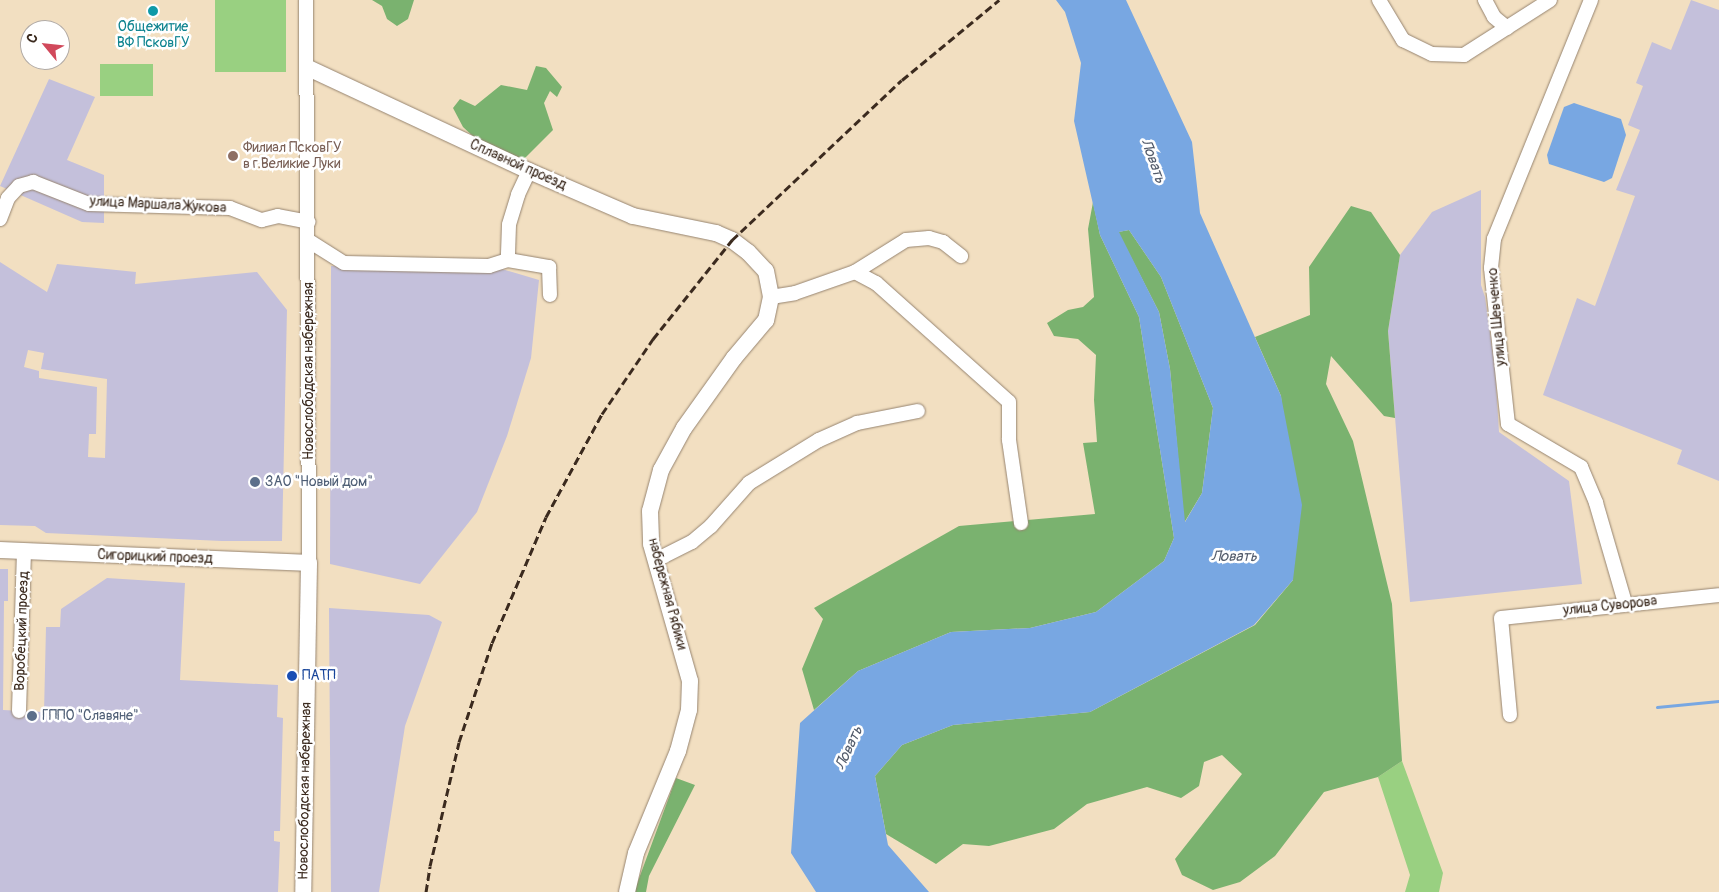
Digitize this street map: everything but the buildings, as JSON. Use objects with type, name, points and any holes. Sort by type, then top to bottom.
[{"type":"street","name":"Новослободская набережная","points":[[303,892],[309,563],[309,240],[306,0]]},
{"type":"street","points":[[1379,0],[1403,40],[1432,54],[1464,55],[1550,0]]},
{"type":"street","points":[[1485,0],[1494,17],[1507,28]]},
{"type":"street","name":"улица Шевченко","points":[[1591,0],[1494,239],[1490,268],[1508,424],[1581,467],[1596,503],[1625,603]]},
{"type":"street","name":"Сплавной проезд","points":[[308,68],[529,171],[633,216],[716,233],[736,243]]},
{"type":"street","points":[[508,260],[509,225],[518,195],[529,171]]},
{"type":"street","name":"улица Маршала Жукова","points":[[0,219],[8,198],[19,186],[33,182],[89,204],[230,208],[262,220],[278,216],[308,222]]},
{"type":"street","points":[[771,298],[795,293],[855,272],[906,240],[929,238],[943,242],[961,256]]},
{"type":"street","points":[[309,240],[344,263],[489,266],[508,260],[549,267],[550,295]]},
{"type":"street","name":"набережная Рябики","points":[[626,892],[636,853],[678,751],[689,710],[690,681],[651,544],[650,511],[662,470],[684,428],[734,358],[766,320],[771,298],[766,271],[736,243]]},
{"type":"street","points":[[855,272],[876,283],[1009,402],[1009,440],[1021,523]]},
{"type":"street","points":[[656,560],[692,542],[711,526],[749,482],[818,440],[857,423],[918,411]]},
{"type":"street","name":"Сигорицкий проезд","points":[[0,550],[309,563]]},
{"type":"street","name":"Воробецкий проезд","points":[[19,710],[24,552]]},
{"type":"street","name":"улица Суворова","points":[[1510,715],[1502,618],[1625,603],[1719,595]]},
{"type":"shaded area","points":[[1691,0],[1719,10],[1719,481],[1677,464],[1682,450],[1543,395],[1577,298],[1595,306],[1635,196],[1616,190],[1640,130],[1628,125],[1643,86],[1636,83],[1652,42],[1671,50]]},
{"type":"shaded area","points":[[49,79],[95,97],[67,160],[104,175],[104,223],[82,222],[0,186]]},
{"type":"shaded area","points":[[1481,190],[1481,285],[1485,297],[1495,369],[1499,432],[1569,481],[1582,584],[1410,602],[1388,331],[1400,255],[1432,212]]},
{"type":"shaded area","points":[[0,262],[47,292],[57,264],[136,272],[135,284],[257,272],[287,310],[282,541],[222,541],[46,533],[35,526],[0,525]],"holes":[[[28,350],[44,353],[41,369],[107,379],[105,458],[88,457],[89,434],[96,434],[97,387],[39,378],[39,371],[24,367]]]},
{"type":"shaded area","points":[[331,266],[502,269],[539,280],[531,358],[507,436],[477,512],[420,584],[330,564]]},
{"type":"shaded area","points":[[0,569],[8,569],[8,601],[4,601],[3,710],[44,712],[46,627],[60,627],[61,609],[107,578],[185,583],[180,680],[278,685],[277,717],[283,718],[280,831],[274,831],[274,841],[280,842],[278,892],[0,892]]},
{"type":"shaded area","points":[[329,608],[429,615],[442,622],[405,726],[379,892],[331,892]]},
{"type":"green space","points":[[215,0],[286,0],[286,72],[215,72]]},
{"type":"green space","points":[[372,0],[414,0],[408,19],[397,26],[387,19],[382,6]]},
{"type":"green space","points":[[100,64],[153,64],[153,96],[100,96]]},
{"type":"green space","points":[[536,66],[546,68],[562,87],[557,97],[550,91],[544,103],[553,130],[522,161],[476,139],[463,127],[453,108],[460,99],[475,106],[501,85],[527,90]]},
{"type":"green space","points":[[1093,202],[1100,235],[1139,317],[1174,538],[1164,561],[1096,612],[1030,628],[951,632],[858,671],[814,710],[802,669],[823,619],[814,608],[959,526],[1095,514],[1083,443],[1097,442],[1094,400],[1096,355],[1078,339],[1054,336],[1047,323],[1068,310],[1083,307],[1094,297],[1088,229]]},
{"type":"green space","points":[[1351,206],[1371,212],[1400,255],[1388,331],[1395,418],[1384,416],[1331,356],[1326,384],[1353,441],[1392,604],[1402,761],[1378,777],[1324,792],[1275,856],[1240,882],[1213,890],[1182,875],[1175,859],[1242,774],[1222,755],[1204,762],[1199,786],[1181,798],[1147,787],[1087,804],[1054,829],[989,846],[963,844],[936,864],[886,834],[875,776],[902,745],[953,725],[1090,712],[1255,625],[1293,580],[1281,396],[1255,337],[1310,315],[1309,267]]},
{"type":"green space","points":[[1129,230],[1161,277],[1213,408],[1202,493],[1184,523],[1170,369],[1159,312],[1118,232]]},
{"type":"green space","points":[[1402,761],[1443,873],[1439,892],[1405,892],[1410,875],[1378,777]]},
{"type":"green space","points":[[676,778],[695,785],[649,876],[646,892],[634,892]]},
{"type":"water","name":"Ловать","points":[[1056,0],[1126,0],[1192,142],[1200,213],[1281,396],[1302,505],[1293,580],[1254,625],[1090,712],[953,725],[902,745],[875,776],[888,845],[929,892],[816,892],[791,853],[800,723],[858,671],[951,632],[1030,628],[1096,612],[1164,561],[1174,538],[1139,317],[1100,235],[1074,121],[1081,63],[1065,12]],"holes":[[[1129,230],[1161,277],[1213,408],[1202,493],[1185,522],[1170,369],[1159,312],[1119,232]]]},
{"type":"water","points":[[1574,103],[1621,119],[1626,135],[1612,178],[1604,182],[1549,164],[1547,155],[1564,107]]},
{"type":"waterway","points":[[1657,707],[1719,701]]},
{"type":"railway","points":[[426,892],[430,866],[459,742],[492,643],[546,517],[602,414],[653,339],[732,240],[902,80],[999,0]]},
{"type":"place","name":"Общежитие ВФ ПсковГУ","points":[[153,11]]},
{"type":"place","name":"Филиал ПсковГУ в г.Великие Луки","points":[[233,156]]},
{"type":"place","name":"ЗАО \"Новый дом\"","points":[[255,482]]},
{"type":"place","name":"ПАТП","points":[[292,676]]},
{"type":"place","name":"ГППО \"Славяне\"","points":[[32,716]]}]
